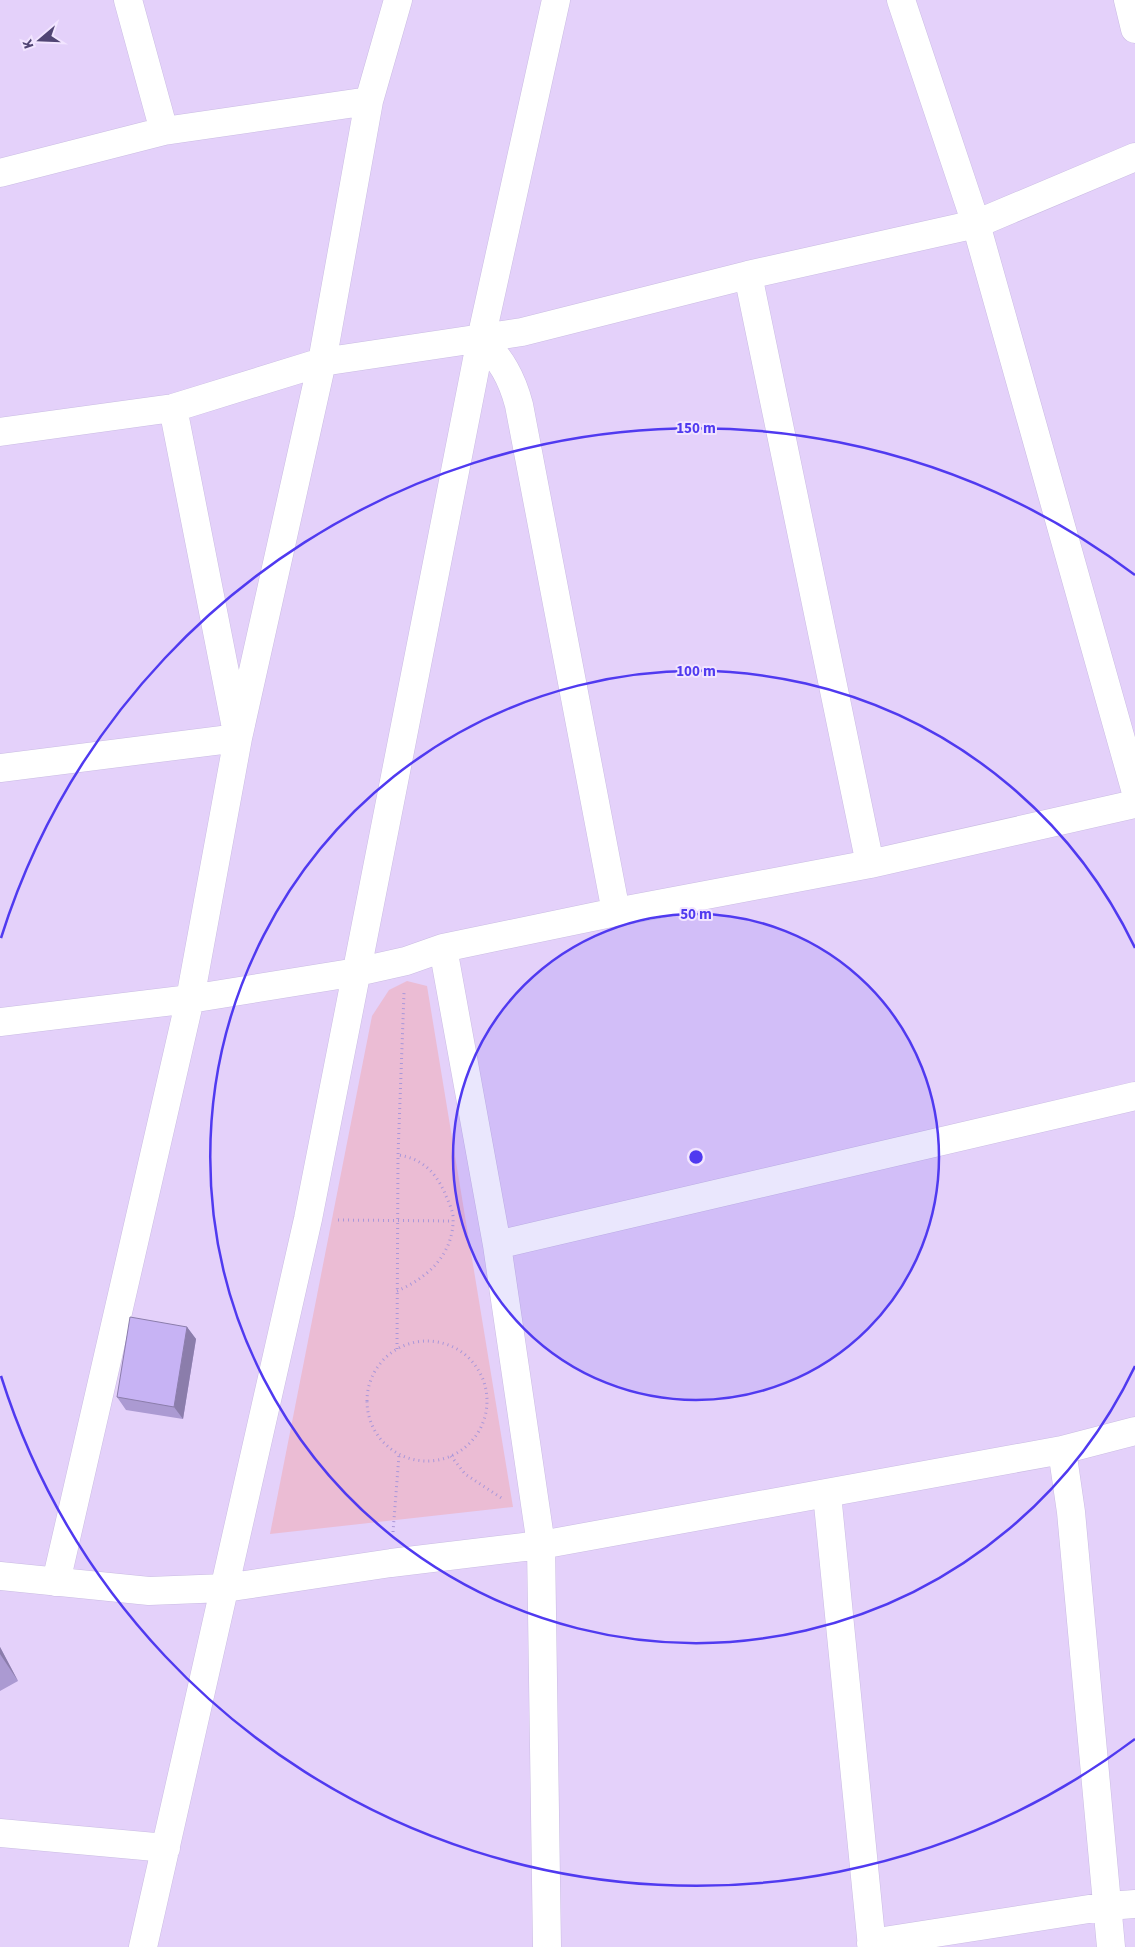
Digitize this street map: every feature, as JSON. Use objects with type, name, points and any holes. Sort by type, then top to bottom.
[{"type":"street","points":[[128,0],[164,131]]},
{"type":"street","points":[[56,1582],[190,999],[238,738],[322,362],[369,101],[398,0]]},
{"type":"street","points":[[143,1947],[308,1219],[481,339],[556,0]]},
{"type":"street","points":[[900,0],[976,224],[1135,789]]},
{"type":"street","points":[[1128,0],[1135,29]]},
{"type":"street","points":[[0,173],[164,131],[369,101]]},
{"type":"street","points":[[0,432],[173,408],[322,362],[522,332],[748,275],[976,224],[1135,157]]},
{"type":"street","points":[[748,275],[870,864]]},
{"type":"street","points":[[481,339],[502,363],[513,383],[519,405],[616,912]]},
{"type":"street","points":[[173,408],[238,738]]},
{"type":"street","points":[[0,768],[238,738]]},
{"type":"street","points":[[0,1022],[190,999],[357,972],[406,961],[443,948],[616,912],[870,864],[1135,804]]},
{"type":"street","points":[[443,948],[496,1245],[541,1545],[547,1947]]},
{"type":"street","points":[[496,1245],[1135,1096]]},
{"type":"street","points":[[0,1576],[149,1591],[225,1588],[391,1563],[541,1545],[1062,1450],[1135,1431]]},
{"type":"street","points":[[1062,1450],[1071,1512],[1112,1947]]},
{"type":"street","points":[[827,1494],[872,1945],[1108,1906],[1135,1904]]},
{"type":"street","points":[[0,1832],[166,1848]]},
{"type":"path","points":[[396,1349],[398,1155],[406,961]]},
{"type":"path","points":[[397,1290],[416,1283],[430,1272],[442,1258],[450,1238],[453,1220],[453,1214],[447,1199],[432,1172],[421,1162],[398,1155]]},
{"type":"path","points":[[308,1219],[397,1222],[453,1220]]},
{"type":"path","points":[[430,1340],[450,1345],[467,1355],[480,1370],[486,1388],[487,1408],[482,1427],[471,1443],[450,1456],[437,1461],[418,1461],[399,1454],[383,1442],[372,1425],[367,1405],[369,1385],[377,1366],[396,1349],[410,1342],[430,1340]]},
{"type":"path","points":[[391,1563],[399,1454]]},
{"type":"path","points":[[450,1456],[465,1474],[494,1493],[536,1513]]},
{"type":"shaded area","points":[[0,0],[1135,0],[1135,1947],[0,1947]]},
{"type":"shaded area","points":[[407,981],[427,986],[513,1507],[270,1534],[372,1016],[389,990]]},
{"type":"building","points":[[130,1317],[187,1327],[174,1407],[117,1397]]}]
